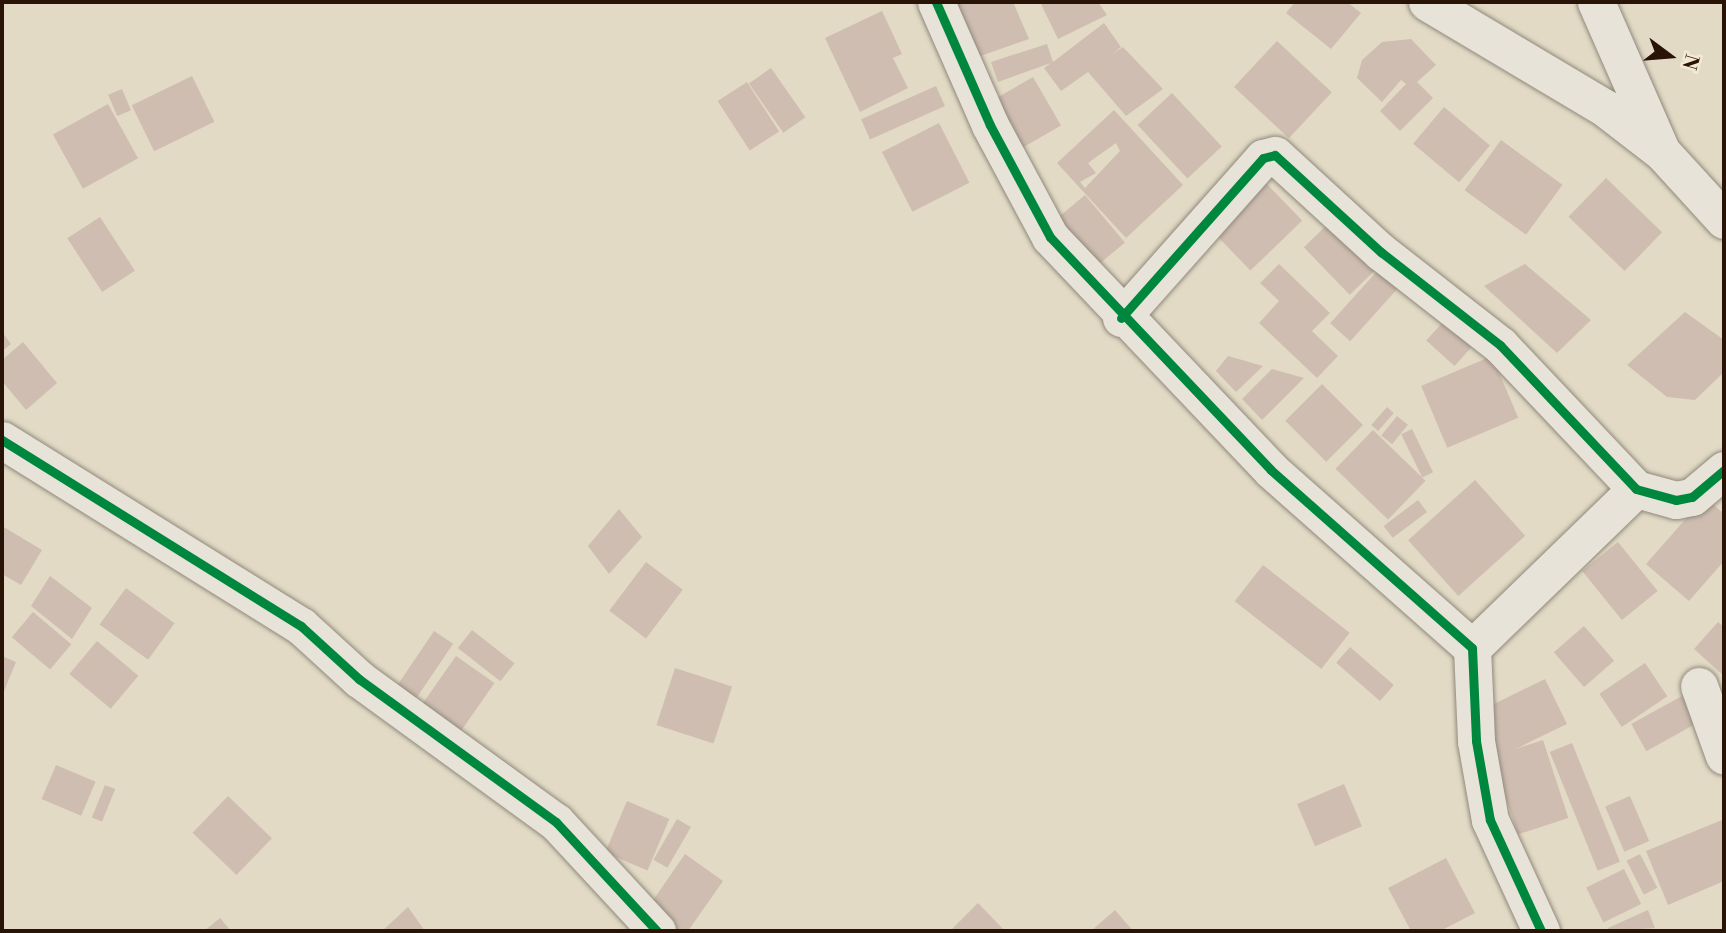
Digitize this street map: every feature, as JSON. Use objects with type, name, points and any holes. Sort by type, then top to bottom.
[{"type":"street","points":[[936,2],[990,125],[1050,237],[1121,318],[1271,470],[1472,648],[1476,741],[1490,820],[1541,931]]},
{"type":"street","points":[[1427,2],[1605,108],[1662,152],[1724,220]]},
{"type":"street","points":[[1596,2],[1662,152]]},
{"type":"street","points":[[1121,318],[1263,158],[1275,155],[1381,252],[1500,345],[1636,489],[1676,500],[1692,497],[1724,470]]},
{"type":"street","points":[[2,440],[301,626],[359,679],[556,822],[657,931]]},
{"type":"street","points":[[1472,648],[1636,489]]},
{"type":"street","points":[[1699,686],[1724,756]]},
{"type":"building","points":[[951,2],[1013,2],[1029,39],[972,59]]},
{"type":"building","points":[[1040,2],[1098,2],[1107,15],[1058,39]]},
{"type":"building","points":[[1295,2],[1347,2],[1361,13],[1331,49],[1286,13]]},
{"type":"building","points":[[882,11],[902,54],[893,58],[908,88],[860,112],[825,38]]},
{"type":"building","points":[[1104,23],[1121,47],[1112,54],[1123,47],[1163,89],[1126,116],[1088,72],[1061,91],[1044,68],[1051,63],[998,82],[991,62],[1047,44],[1053,62]]},
{"type":"building","points":[[1411,39],[1436,65],[1417,82],[1433,98],[1400,131],[1380,111],[1406,84],[1401,80],[1382,102],[1357,78],[1362,60],[1382,42]]},
{"type":"building","points":[[1277,41],[1332,92],[1289,138],[1234,87]]},
{"type":"building","points":[[771,68],[805,117],[783,133],[749,83]]},
{"type":"building","points":[[192,76],[214,122],[154,151],[132,105]]},
{"type":"building","points":[[1033,77],[1061,125],[1019,150],[991,102]]},
{"type":"building","points":[[747,82],[779,131],[750,151],[718,101]]},
{"type":"building","points":[[936,86],[945,106],[870,139],[861,119]]},
{"type":"building","points":[[122,89],[131,110],[117,116],[108,95]]},
{"type":"building","points":[[1172,93],[1222,146],[1187,178],[1138,125]]},
{"type":"building","points":[[108,104],[138,158],[83,189],[53,135]]},
{"type":"building","points":[[1444,107],[1490,146],[1459,182],[1413,144]]},
{"type":"building","points":[[1114,110],[1183,185],[1126,238],[1057,163]],"holes":[[[1116,143],[1120,151],[1085,188],[1080,182],[1096,173],[1088,163]]]},
{"type":"building","points":[[939,123],[969,183],[912,212],[882,152]]},
{"type":"building","points":[[1501,140],[1562,185],[1526,235],[1465,190]]},
{"type":"building","points":[[1606,178],[1662,232],[1625,271],[1568,217]]},
{"type":"building","points":[[1264,181],[1302,221],[1250,271],[1212,231]]},
{"type":"building","points":[[1085,195],[1125,242],[1092,270],[1052,223]]},
{"type":"building","points":[[100,217],[135,271],[102,292],[67,238]]},
{"type":"building","points":[[1329,223],[1375,270],[1350,295],[1304,247]]},
{"type":"building","points":[[1279,264],[1330,313],[1312,331],[1338,356],[1317,378],[1259,323],[1279,301],[1260,283]]},
{"type":"building","points":[[1525,264],[1591,320],[1557,353],[1484,286]]},
{"type":"building","points":[[1379,269],[1399,287],[1350,341],[1330,323]]},
{"type":"building","points":[[1685,312],[1724,340],[1724,372],[1695,400],[1667,397],[1627,365]]},
{"type":"building","points":[[1443,322],[1471,347],[1455,366],[1426,341]]},
{"type":"building","points":[[2,332],[11,344],[2,351]]},
{"type":"building","points":[[23,342],[57,383],[26,410],[2,381],[2,360]]},
{"type":"building","points":[[1228,356],[1263,366],[1236,392],[1216,371]]},
{"type":"building","points":[[1492,356],[1518,418],[1447,448],[1421,386]]},
{"type":"building","points":[[1272,369],[1304,378],[1262,420],[1242,399]]},
{"type":"building","points":[[1322,384],[1363,425],[1326,462],[1285,421]]},
{"type":"building","points":[[1387,407],[1394,413],[1378,431],[1371,425]]},
{"type":"building","points":[[1397,416],[1408,425],[1392,444],[1381,435]]},
{"type":"building","points":[[1412,429],[1433,472],[1422,477],[1401,434]]},
{"type":"building","points":[[1373,430],[1426,481],[1388,520],[1335,469]]},
{"type":"building","points":[[1475,480],[1525,536],[1458,596],[1408,540]]},
{"type":"building","points":[[1705,497],[1724,514],[1724,561],[1689,601],[1646,564]]},
{"type":"building","points":[[1418,500],[1427,512],[1393,538],[1384,526]]},
{"type":"building","points":[[619,509],[642,537],[609,574],[588,546]]},
{"type":"building","points":[[2,526],[42,550],[21,585],[2,574]]},
{"type":"building","points":[[1618,542],[1658,591],[1622,620],[1582,571]]},
{"type":"building","points":[[646,562],[683,590],[646,638],[609,611]]},
{"type":"building","points":[[1263,565],[1350,633],[1321,669],[1235,601]]},
{"type":"building","points":[[50,576],[92,608],[72,639],[31,606]]},
{"type":"building","points":[[126,588],[175,623],[148,660],[100,624]]},
{"type":"building","points":[[33,612],[71,644],[50,669],[12,637]]},
{"type":"building","points":[[1718,622],[1724,627],[1724,676],[1694,649]]},
{"type":"building","points":[[1584,626],[1614,661],[1584,687],[1554,652]]},
{"type":"building","points":[[472,630],[515,663],[500,681],[458,648]]},
{"type":"building","points":[[434,631],[453,644],[411,707],[392,694]]},
{"type":"building","points":[[97,641],[138,676],[111,709],[69,674]]},
{"type":"building","points":[[1350,647],[1394,685],[1380,701],[1336,663]]},
{"type":"building","points":[[2,656],[16,662],[2,696]]},
{"type":"building","points":[[456,656],[495,683],[455,739],[417,712]]},
{"type":"building","points":[[1645,663],[1667,696],[1622,727],[1599,694]]},
{"type":"building","points":[[675,668],[732,687],[714,744],[656,725]]},
{"type":"building","points":[[1545,679],[1567,724],[1500,757],[1478,712]]},
{"type":"building","points":[[1682,696],[1697,723],[1646,751],[1631,724]]},
{"type":"building","points":[[1543,740],[1568,818],[1518,834],[1493,756]]},
{"type":"building","points":[[1572,743],[1620,862],[1598,871],[1550,752]]},
{"type":"building","points":[[56,765],[96,782],[81,816],[42,799]]},
{"type":"building","points":[[1344,784],[1362,826],[1315,846],[1297,804]]},
{"type":"building","points":[[105,785],[115,789],[102,822],[92,817]]},
{"type":"building","points":[[228,796],[272,838],[236,875],[193,833]]},
{"type":"building","points":[[1630,796],[1649,841],[1624,852],[1605,807]]},
{"type":"building","points":[[627,801],[669,819],[647,871],[605,853]]},
{"type":"building","points":[[677,819],[691,827],[667,868],[654,860]]},
{"type":"building","points":[[1722,820],[1724,881],[1668,905],[1646,851]]},
{"type":"building","points":[[685,854],[723,881],[688,931],[678,931],[647,909]]},
{"type":"building","points":[[1640,854],[1657,888],[1644,895],[1627,861]]},
{"type":"building","points":[[1446,858],[1475,913],[1440,931],[1411,931],[1388,888]]},
{"type":"building","points":[[1624,869],[1641,904],[1603,922],[1586,887]]},
{"type":"building","points":[[978,903],[1005,931],[950,931]]},
{"type":"building","points":[[408,907],[425,931],[382,931]]},
{"type":"building","points":[[1115,910],[1133,931],[1091,931]]},
{"type":"building","points":[[1648,910],[1655,928],[1609,931],[1608,928]]},
{"type":"building","points":[[220,918],[231,931],[204,931]]},
{"type":"cycle path","points":[[936,2],[990,125],[1050,237],[1271,470],[1472,648],[1476,741],[1490,820],[1541,931]]},
{"type":"cycle path","points":[[1121,318],[1263,158],[1275,155],[1381,252],[1500,345],[1636,489],[1676,500],[1692,497],[1724,470]]},
{"type":"cycle path","points":[[2,440],[301,626],[359,679],[556,822],[657,931]]}]
